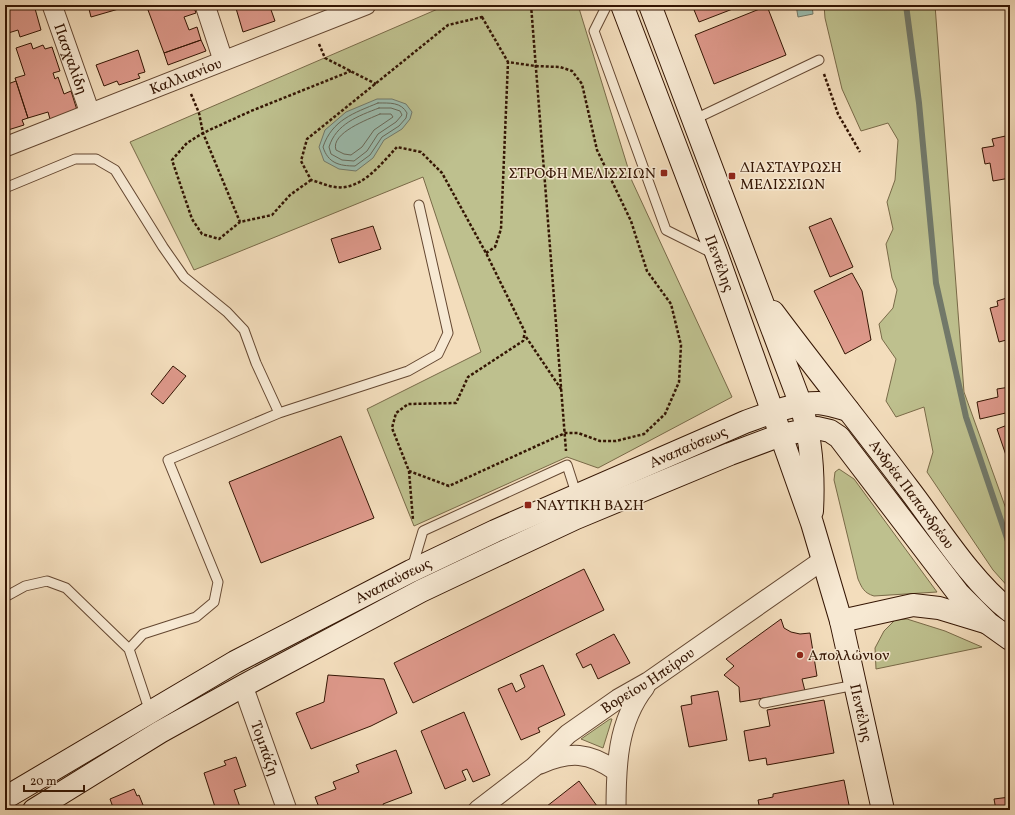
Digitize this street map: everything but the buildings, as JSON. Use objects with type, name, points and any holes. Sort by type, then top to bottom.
[{"type":"main road","name":"Πεντέλης","points":[[622,5],[717,255],[812,523],[841,621],[883,810]]},
{"type":"main road","name":"Πεντέλης","points":[[650,5],[801,406],[808,430],[814,476],[812,523]]},
{"type":"main road","name":"Ανδρέα Παπανδρέου","points":[[757,292],[976,579],[1010,611]]},
{"type":"main road","points":[[801,406],[820,403],[848,410]]},
{"type":"main road","name":"Αναπαύσεως","points":[[5,798],[235,662],[411,571],[495,531],[745,422],[773,412],[801,406]]},
{"type":"main road","name":"Ανδρέα Παπανδρέου","points":[[808,430],[817,428],[830,431],[848,446],[958,592],[989,624],[1010,639]]},
{"type":"main road","name":"Αναπαύσεως","points":[[34,810],[160,732],[421,591],[576,518],[735,452],[781,435],[808,430]]},
{"type":"main road","points":[[841,621],[913,605],[939,608],[989,624]]},
{"type":"street","name":"Πασχαλίδη","points":[[52,5],[90,113]]},
{"type":"street","points":[[205,5],[223,60]]},
{"type":"street","name":"Καλλιανίου","points":[[5,147],[366,5]]},
{"type":"street","name":"Βορείου Ηπείρου","points":[[478,810],[534,767],[568,734],[618,699],[648,682],[823,560]]},
{"type":"street","points":[[616,810],[616,771],[626,722],[631,707],[648,682]]},
{"type":"street","name":"Τομπάζη","points":[[243,686],[287,810]]},
{"type":"street","points":[[534,767],[555,757],[575,755],[592,757],[616,771]]},
{"type":"lane","points":[[607,5],[594,31],[666,230],[717,255]]},
{"type":"lane","points":[[693,120],[819,60]]},
{"type":"lane","points":[[5,188],[75,159],[96,159],[115,170],[163,247],[184,277],[227,312],[244,330],[256,363],[279,413]]},
{"type":"lane","points":[[129,649],[143,634],[196,617],[214,602],[218,582],[168,460],[279,413],[408,371],[438,354],[448,333],[419,205]]},
{"type":"lane","points":[[411,571],[423,532],[567,465],[577,496]]},
{"type":"lane","points":[[5,597],[25,586],[47,581],[66,588],[129,649],[150,712]]},
{"type":"lane","points":[[764,703],[855,685]]},
{"type":"path","points":[[531,5],[567,465]]},
{"type":"path","points":[[311,26],[325,58],[376,84]]},
{"type":"path","points":[[819,60],[838,114],[860,152]]},
{"type":"path","points":[[486,253],[496,246],[501,229],[508,62]]},
{"type":"path","points":[[536,66],[560,67],[572,72],[582,84],[597,150],[631,220],[647,271],[671,304],[681,345],[679,382],[665,414],[644,434],[616,440],[600,441],[578,433],[565,433]]},
{"type":"path","points":[[311,180],[290,195],[272,215],[240,222],[219,239],[202,234],[192,219],[172,160],[187,143],[203,133],[251,111],[351,71]]},
{"type":"path","points":[[183,77],[199,113],[203,133],[240,222]]},
{"type":"path","points":[[525,336],[562,389]]},
{"type":"path","points":[[409,471],[414,526],[423,532]]},
{"type":"green space","points":[[447,5],[578,5],[632,181],[732,397],[598,468],[567,457],[414,526],[367,409],[481,352],[423,177],[194,270],[130,142]]},
{"type":"green space","points":[[824,5],[935,5],[964,392],[1010,520],[1010,589],[993,570],[927,472],[933,452],[924,407],[896,417],[886,401],[896,359],[882,339],[879,324],[893,308],[897,290],[892,278],[886,244],[893,229],[887,202],[895,180],[898,140],[888,123],[861,131],[842,89],[825,18]]},
{"type":"green space","points":[[839,469],[854,479],[937,592],[874,596],[864,590],[858,579],[834,480],[835,472]]},
{"type":"green space","points":[[907,619],[945,631],[982,647],[876,669],[875,648],[884,631],[895,620]]},
{"type":"green space","points":[[612,719],[603,748],[581,739]]},
{"type":"water","points":[[796,5],[812,5],[813,14],[798,17]]},
{"type":"water","points":[[377,99],[392,99],[406,104],[412,112],[410,119],[402,129],[384,140],[373,158],[356,171],[339,169],[324,161],[319,147],[325,130],[346,112]]},
{"type":"waterway","points":[[906,5],[919,103],[936,283],[966,417],[1010,547]]},
{"type":"place","name":"ΣΤΡΟΦΗ ΜΕΛΙΣΣΙΩΝ","points":[[664,173]]},
{"type":"place","name":"ΔΙΑΣΤΑΥΡΩΣΗ ΜΕΛΙΣΣΙΩΝ","points":[[732,176]]},
{"type":"place","name":"ΝΑΥΤΙΚΗ ΒΑΣΗ","points":[[528,505]]},
{"type":"place","name":"Απολλώνιον","points":[[800,655]]}]
